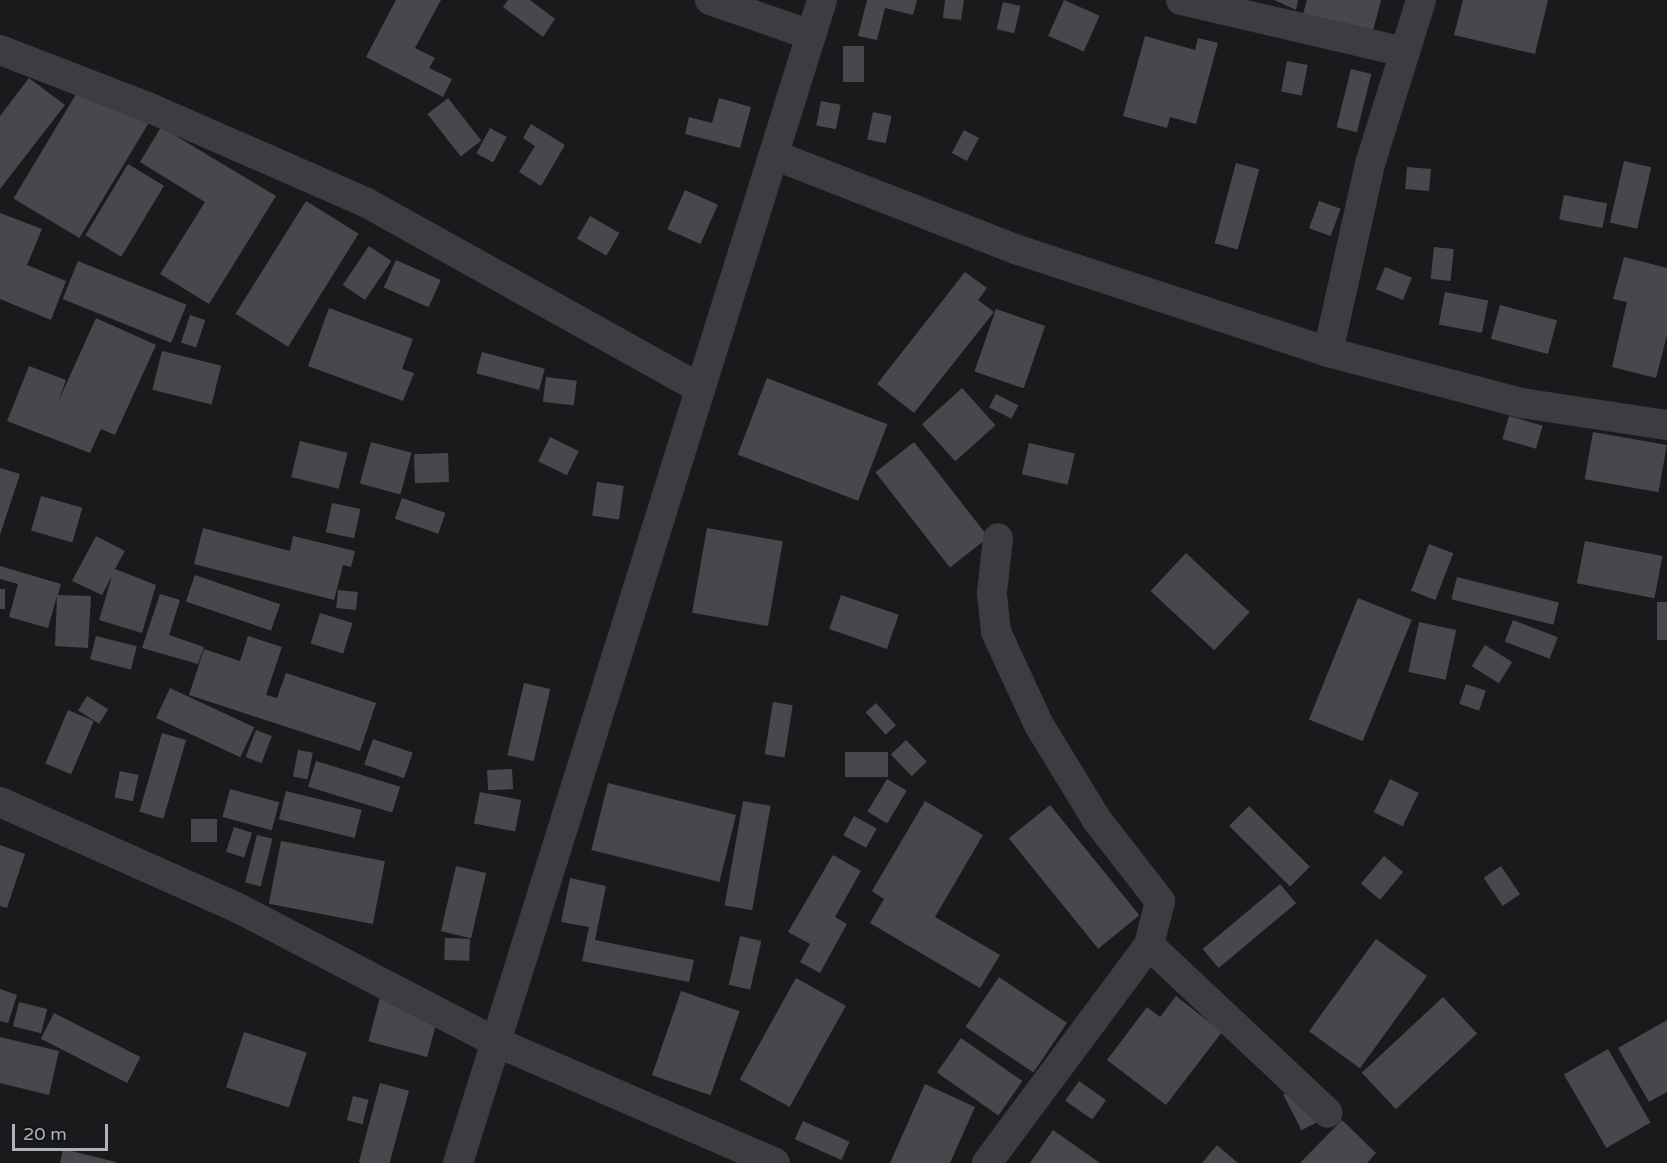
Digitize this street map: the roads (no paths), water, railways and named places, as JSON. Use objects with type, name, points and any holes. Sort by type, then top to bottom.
[{"type":"street","points":[[710,0],[811,35]]},
{"type":"street","points":[[458,1163],[698,387],[822,0]]},
{"type":"street","points":[[1181,0],[1405,52]]},
{"type":"street","points":[[1328,352],[1370,164],[1421,0]]},
{"type":"street","points":[[0,50],[150,108],[367,203],[698,387]]},
{"type":"street","points":[[774,155],[1015,249],[1328,352],[1521,403],[1667,425]]},
{"type":"street","points":[[987,1163],[1149,945],[1160,901],[1097,820],[1039,725],[996,632],[992,593],[998,538]]},
{"type":"street","points":[[0,802],[240,909],[496,1042],[775,1163]]},
{"type":"street","points":[[1149,945],[1328,1113]]}]
